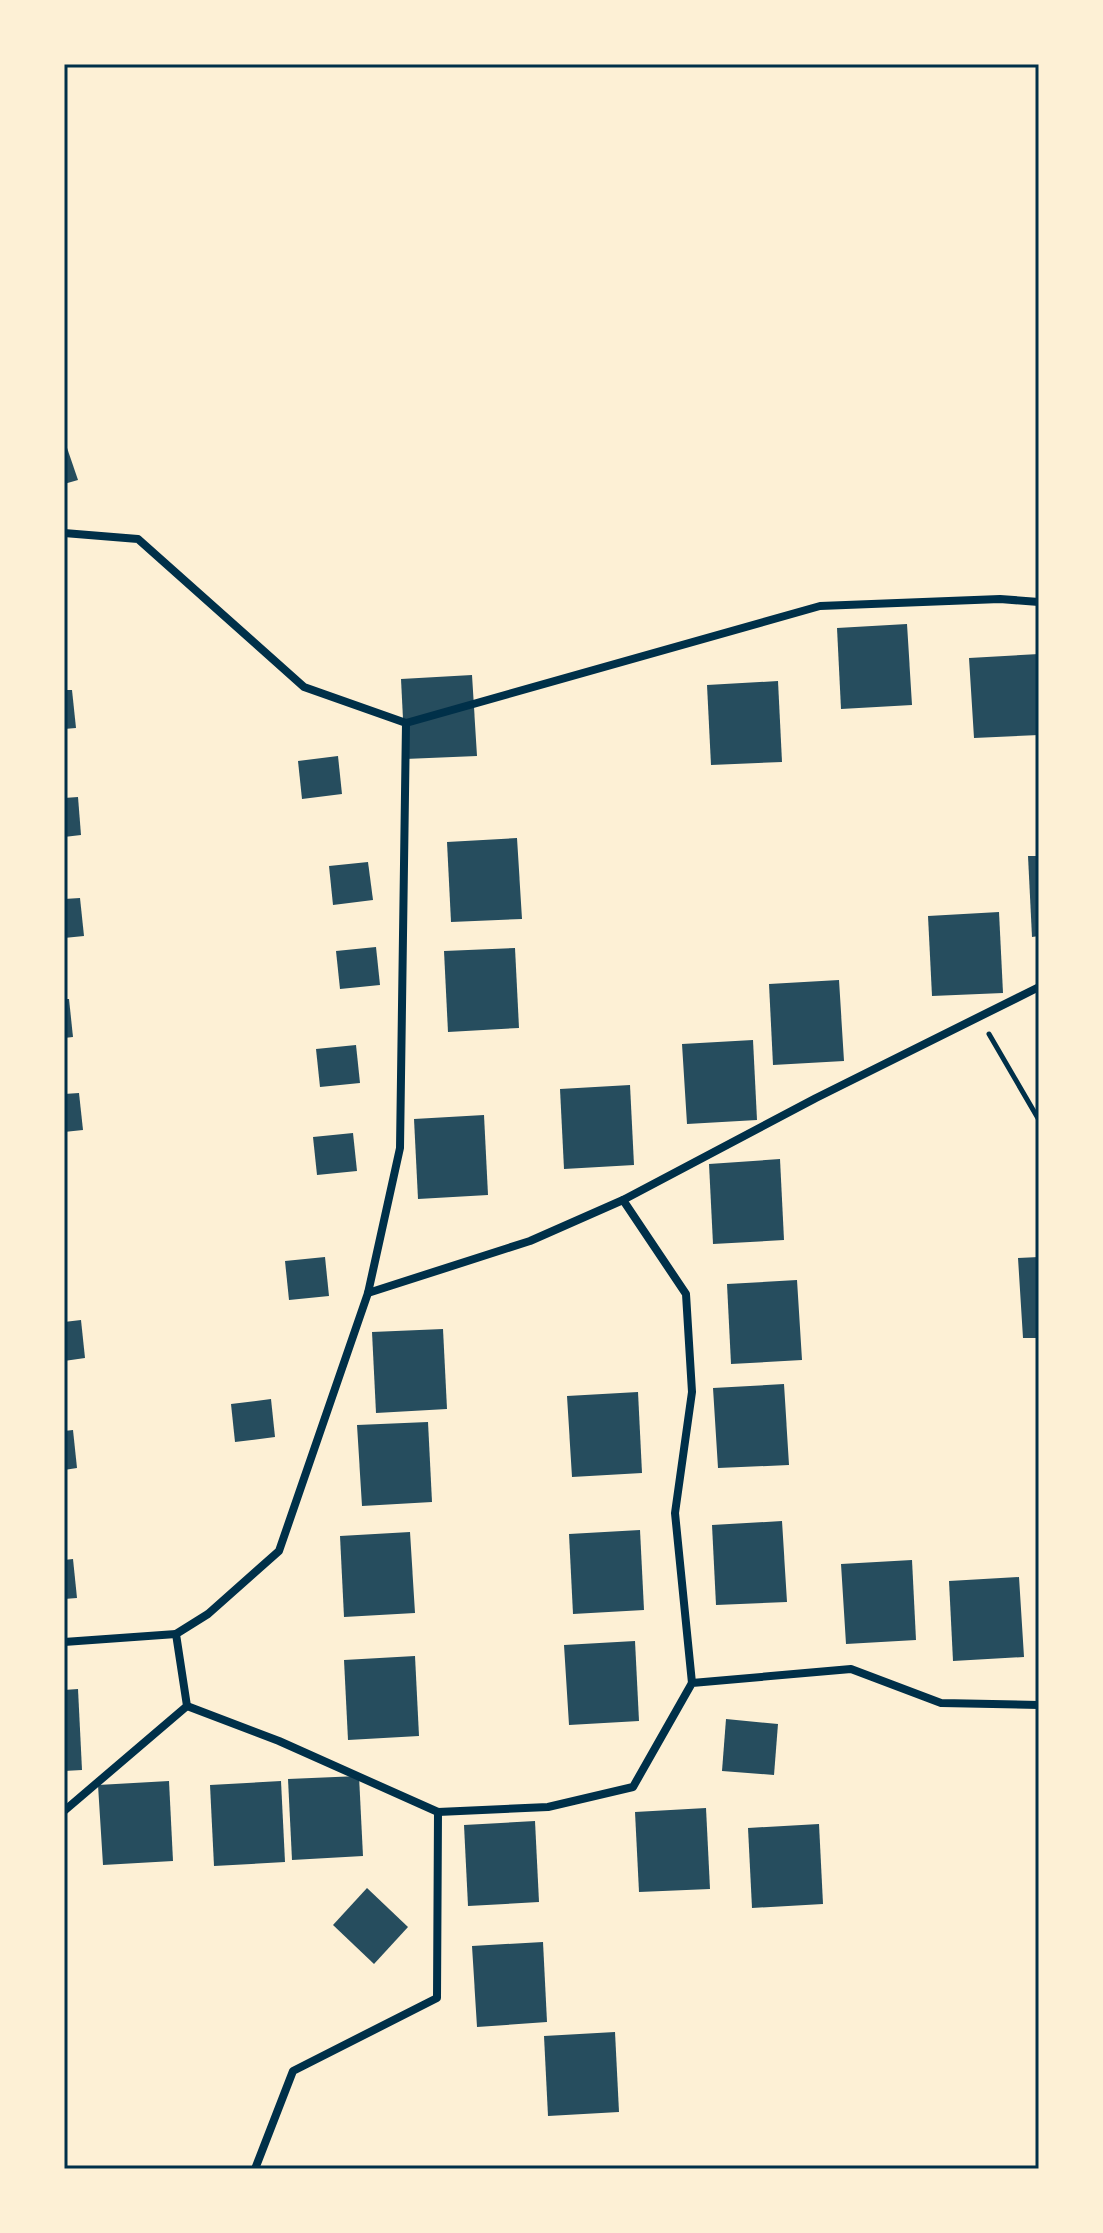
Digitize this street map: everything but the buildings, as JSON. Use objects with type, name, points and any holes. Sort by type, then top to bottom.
[{"type":"street","points":[[64,533],[138,539],[304,687],[406,723],[820,606],[1000,599],[1039,602]]},
{"type":"street","points":[[64,1642],[176,1634],[208,1614],[279,1551],[368,1293],[400,1148],[406,723]]},
{"type":"street","points":[[368,1293],[530,1241],[623,1200],[1039,987]]},
{"type":"street","points":[[187,1706],[279,1741],[438,1812],[548,1807],[633,1787],[692,1683],[675,1513],[692,1392],[686,1294],[623,1200]]},
{"type":"street","points":[[176,1634],[187,1706]]},
{"type":"street","points":[[692,1683],[851,1669],[941,1703],[1039,1705]]},
{"type":"street","points":[[64,1811],[187,1706]]},
{"type":"street","points":[[255,2169],[293,2071],[437,1998],[438,1812]]},
{"type":"path","points":[[978,1016],[1039,1120]]}]
